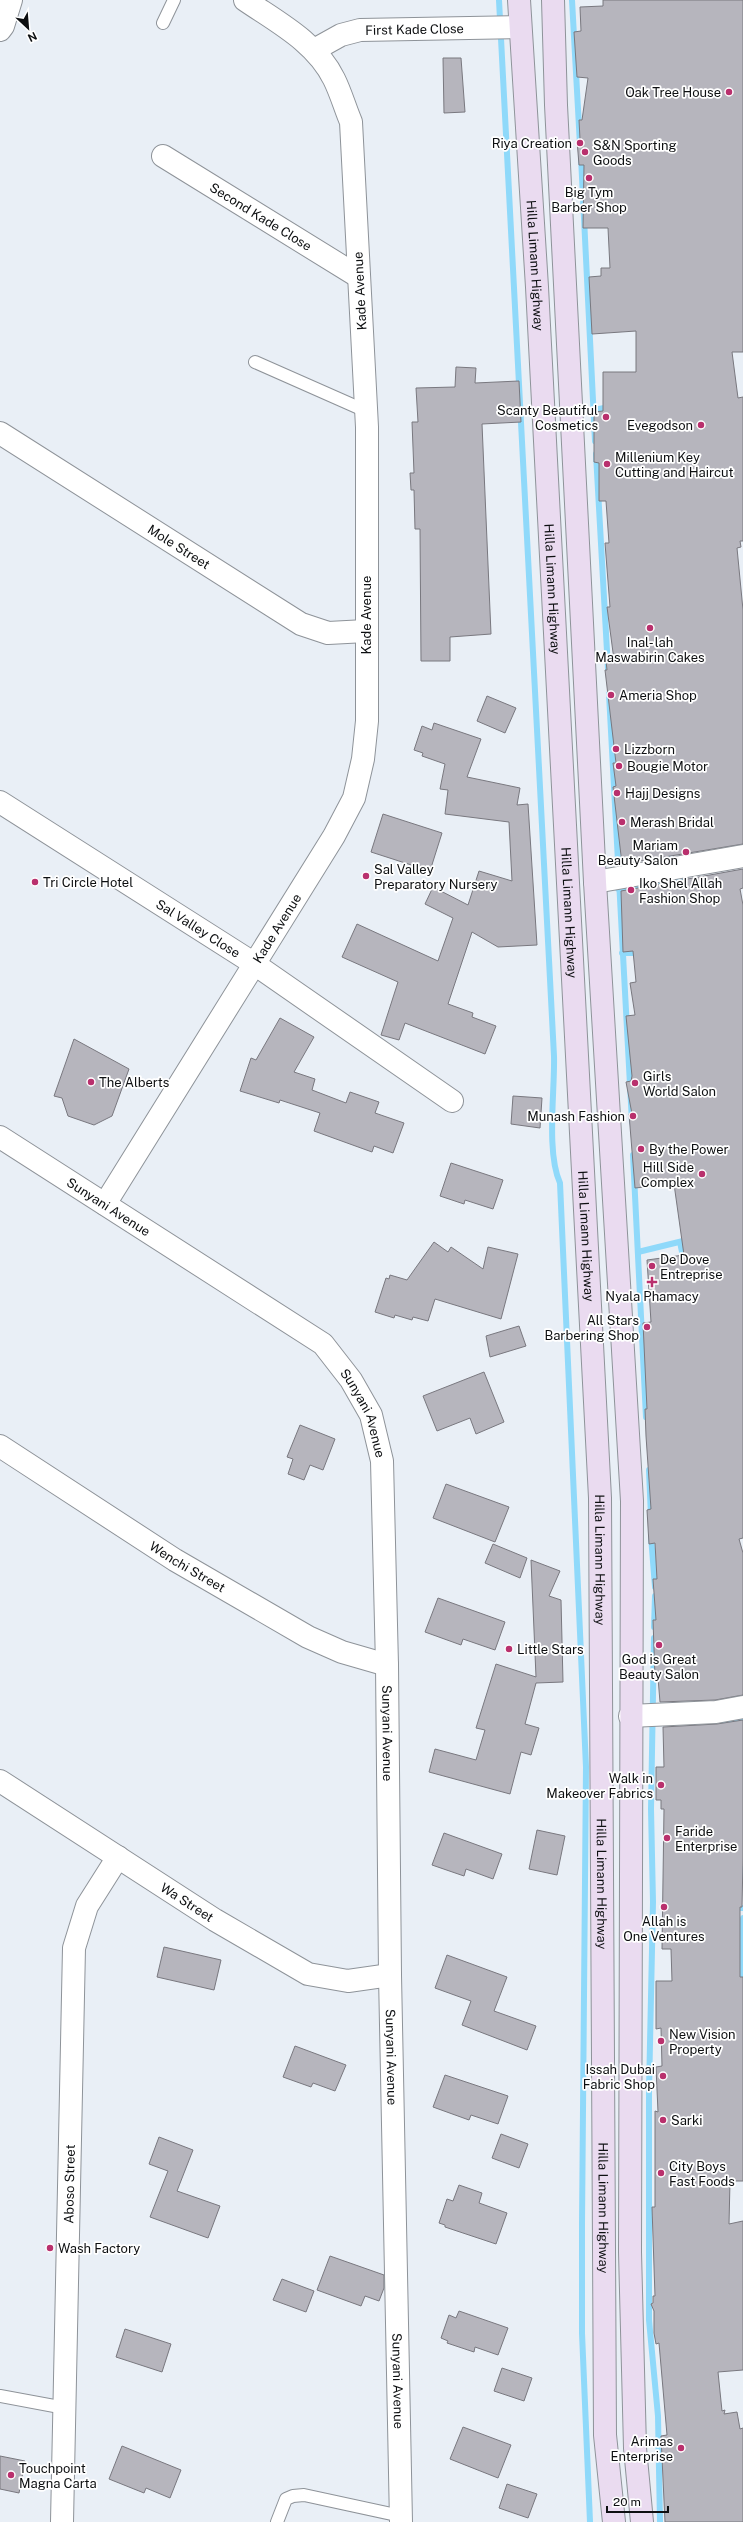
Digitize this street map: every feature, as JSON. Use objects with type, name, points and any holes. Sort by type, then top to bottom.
[{"type":"main road","name":"Hilla Limann Highway","points":[[519,0],[537,287],[600,1498],[605,2435],[614,2522]]},
{"type":"main road","name":"Hilla Limann Highway","points":[[553,0],[556,105],[595,882],[632,1501],[630,1716],[630,2252],[635,2448],[642,2522]]},
{"type":"street","points":[[0,30],[3,26],[11,0]]},
{"type":"street","name":"Kade Avenue","points":[[105,1204],[253,963],[334,836],[354,798],[364,759],[367,721],[366,411],[351,122],[334,78],[314,50],[296,34],[245,0]]},
{"type":"street","name":"First Kade Close","points":[[314,50],[341,35],[360,30],[520,27]]},
{"type":"street","name":"Second Kade Close","points":[[163,156],[359,277]]},
{"type":"street","name":"Mole Street","points":[[0,433],[301,624],[328,633],[366,631]]},
{"type":"street","name":"Sal Valley Close","points":[[0,802],[253,963],[452,1101]]},
{"type":"street","points":[[595,882],[743,856]]},
{"type":"street","name":"Sunyani Avenue","points":[[0,1137],[323,1344],[351,1380],[371,1415],[382,1461],[387,1664],[390,1975],[401,2519]]},
{"type":"street","name":"Wenchi Street","points":[[0,1446],[175,1560],[308,1637],[342,1652],[387,1664]]},
{"type":"street","points":[[630,1716],[716,1712],[743,1707]]},
{"type":"street","name":"Wa Street","points":[[0,1782],[215,1920],[308,1974],[348,1981],[390,1975]]},
{"type":"street","name":"Aboso Street","points":[[62,2522],[74,1948],[87,1906],[118,1857]]},
{"type":"lane","points":[[163,23],[174,0]]},
{"type":"lane","points":[[255,362],[366,411]]},
{"type":"lane","points":[[0,2396],[65,2408]]},
{"type":"lane","points":[[277,2522],[286,2499],[293,2496],[304,2495],[401,2519]]},
{"type":"building","points":[[603,0],[743,0],[743,352],[732,352],[738,398],[743,397],[743,541],[740,541],[741,547],[737,548],[743,610],[743,844],[622,864],[613,787],[616,786],[613,763],[616,763],[605,670],[607,670],[606,661],[614,660],[607,607],[610,607],[605,543],[609,543],[606,501],[599,501],[599,463],[594,462],[594,412],[603,411],[603,372],[636,372],[636,331],[592,334],[589,277],[601,276],[601,268],[610,268],[608,228],[583,228],[584,165],[579,165],[577,140],[580,139],[579,120],[582,120],[588,78],[577,77],[574,32],[581,31],[580,7],[603,6]]},
{"type":"building","points":[[443,58],[461,58],[465,112],[444,113]]},
{"type":"building","points":[[456,367],[476,368],[475,383],[519,381],[521,422],[482,424],[491,634],[450,637],[450,661],[421,661],[420,529],[415,529],[414,490],[411,490],[410,473],[414,473],[412,422],[418,422],[416,388],[455,387]]},
{"type":"building","points":[[487,696],[516,708],[505,733],[477,721]]},
{"type":"building","points":[[434,723],[481,739],[467,777],[520,788],[517,805],[528,804],[537,945],[498,947],[472,932],[448,1004],[473,1013],[472,1017],[496,1026],[485,1054],[405,1023],[399,1040],[381,1035],[398,982],[342,957],[357,924],[438,961],[453,918],[425,904],[433,887],[468,905],[479,871],[512,881],[509,822],[445,814],[448,790],[440,789],[445,764],[422,756],[423,753],[414,750],[422,726],[432,730]]},
{"type":"building","points":[[383,814],[442,833],[430,871],[371,852]]},
{"type":"building","points":[[743,869],[743,888],[740,889],[743,905],[743,1538],[739,1539],[743,1553],[743,1695],[715,1700],[660,1702],[658,1678],[655,1678],[653,1620],[656,1620],[653,1579],[657,1579],[655,1543],[649,1544],[647,1510],[651,1509],[646,1436],[645,1409],[647,1409],[643,1323],[651,1322],[647,1260],[684,1255],[674,1184],[635,1188],[629,1114],[632,1114],[626,1082],[631,1081],[632,1076],[626,1016],[635,1015],[630,983],[636,982],[633,951],[623,952],[621,891]]},
{"type":"building","points":[[280,1018],[314,1037],[294,1072],[315,1079],[312,1090],[346,1103],[350,1092],[379,1102],[375,1113],[404,1123],[393,1153],[374,1146],[372,1152],[314,1131],[320,1113],[280,1100],[279,1103],[240,1091],[251,1058],[256,1060]]},
{"type":"building","name":"The Alberts","points":[[74,1039],[129,1069],[112,1116],[94,1125],[68,1116],[62,1098],[54,1096]]},
{"type":"building","points":[[513,1096],[542,1098],[540,1128],[511,1124]]},
{"type":"building","points":[[451,1163],[503,1180],[493,1209],[465,1200],[464,1204],[440,1196]]},
{"type":"building","points":[[434,1242],[448,1252],[451,1247],[483,1269],[488,1247],[518,1254],[501,1319],[435,1299],[428,1321],[413,1317],[412,1320],[395,1315],[394,1318],[375,1312],[386,1278],[389,1279],[390,1275],[407,1280]]},
{"type":"building","points":[[519,1326],[526,1346],[490,1357],[486,1336]]},
{"type":"building","points":[[484,1372],[504,1422],[476,1434],[470,1418],[437,1431],[423,1396]]},
{"type":"building","points":[[300,1425],[335,1439],[323,1470],[310,1465],[304,1480],[288,1474],[293,1459],[287,1457]]},
{"type":"building","points":[[446,1484],[509,1507],[495,1542],[433,1518]]},
{"type":"building","points":[[493,1544],[527,1558],[520,1578],[485,1563]]},
{"type":"building","points":[[531,1560],[560,1571],[549,1596],[561,1600],[563,1682],[536,1683],[525,1724],[539,1728],[531,1755],[521,1752],[510,1794],[429,1772],[435,1749],[476,1760],[485,1730],[476,1728],[496,1664],[536,1677]]},
{"type":"building","points":[[438,1598],[505,1622],[495,1650],[463,1639],[461,1645],[425,1632]]},
{"type":"building","points":[[743,1720],[743,1858],[742,1907],[740,1907],[740,1977],[743,1977],[743,2181],[730,2181],[729,2224],[743,2221],[743,2370],[718,2372],[722,2411],[725,2410],[724,2414],[737,2412],[740,2429],[743,2428],[743,2522],[665,2522],[661,2436],[667,2435],[659,2343],[656,2344],[654,2333],[654,2311],[651,2304],[653,2303],[653,2296],[655,2296],[652,2207],[655,2207],[655,2111],[658,2112],[656,2067],[662,2066],[661,2028],[656,2029],[656,1981],[672,1981],[671,1949],[662,1949],[664,1809],[661,1809],[661,1800],[656,1800],[656,1767],[664,1767],[663,1727],[717,1724]]},
{"type":"building","points":[[537,1830],[565,1836],[557,1875],[529,1869]]},
{"type":"building","points":[[444,1833],[502,1854],[493,1879],[466,1869],[464,1876],[432,1865]]},
{"type":"building","points":[[164,1947],[221,1960],[214,1990],[157,1977]]},
{"type":"building","points":[[447,1955],[507,1977],[494,2011],[536,2026],[527,2050],[462,2025],[471,2001],[435,1988]]},
{"type":"building","points":[[295,2046],[346,2065],[335,2091],[313,2083],[311,2087],[283,2077]]},
{"type":"building","points":[[445,2075],[508,2096],[498,2124],[471,2115],[469,2120],[433,2107]]},
{"type":"building","points":[[501,2134],[528,2144],[519,2168],[492,2158]]},
{"type":"building","points":[[159,2137],[193,2150],[177,2191],[220,2206],[208,2238],[150,2217],[168,2171],[149,2164]]},
{"type":"building","points":[[459,2185],[482,2193],[479,2203],[507,2213],[496,2244],[445,2227],[445,2225],[439,2223],[447,2199],[453,2201]]},
{"type":"building","points":[[330,2256],[384,2275],[384,2288],[379,2301],[365,2296],[361,2306],[317,2290]]},
{"type":"building","points":[[282,2279],[314,2291],[306,2312],[273,2300]]},
{"type":"building","points":[[459,2311],[508,2328],[498,2355],[475,2347],[474,2352],[447,2343],[448,2341],[441,2338],[449,2315],[456,2318]]},
{"type":"building","points":[[125,2329],[171,2344],[162,2372],[116,2357]]},
{"type":"building","points":[[502,2368],[532,2378],[524,2401],[494,2391]]},
{"type":"building","points":[[463,2427],[511,2445],[498,2478],[450,2459]]},
{"type":"building","points":[[122,2446],[181,2470],[170,2498],[146,2488],[144,2493],[109,2479]]},
{"type":"building","name":"Touchpoint Magna Carta","points":[[0,2456],[25,2461],[19,2493],[0,2489]]},
{"type":"building","points":[[507,2484],[537,2494],[528,2518],[499,2508]]},
{"type":"waterway","points":[[499,0],[554,1056],[552,1138],[553,1155],[560,1183],[586,1767],[582,2333],[590,2522]]},
{"type":"waterway","points":[[572,0],[580,145]]},
{"type":"waterway","points":[[581,157],[595,441]]},
{"type":"waterway","points":[[593,410],[610,407]]},
{"type":"waterway","points":[[596,454],[608,669]]},
{"type":"waterway","points":[[609,694],[632,1122]]},
{"type":"waterway","points":[[652,860],[672,858]]},
{"type":"waterway","points":[[618,889],[683,877]]},
{"type":"waterway","points":[[622,953],[640,953]]},
{"type":"waterway","points":[[633,1155],[646,1417]]},
{"type":"waterway","points":[[638,1252],[683,1241]]},
{"type":"waterway","points":[[680,1242],[684,1262]]},
{"type":"waterway","points":[[649,1470],[651,1517]]},
{"type":"waterway","points":[[651,1536],[655,1587]]},
{"type":"waterway","points":[[654,1627],[655,1596]]},
{"type":"waterway","points":[[654,1638],[651,1809],[653,1902],[649,2091],[649,2320],[658,2416],[660,2522]]},
{"type":"waterway","points":[[721,1726],[743,1717]]},
{"type":"waterway","points":[[743,1869],[743,1878]]},
{"type":"waterway","points":[[733,1908],[743,1908]]},
{"type":"waterway","points":[[741,1984],[740,1944],[743,1918]]},
{"type":"place","name":"Oak Tree House","points":[[729,92]]},
{"type":"place","name":"Riya Creation","points":[[580,143]]},
{"type":"place","name":"S&N Sporting Goods","points":[[585,152]]},
{"type":"place","name":"Big Tym Barber Shop","points":[[589,178]]},
{"type":"place","name":"Scanty Beautiful Cosmetics","points":[[606,417]]},
{"type":"place","name":"Evegodson","points":[[701,425]]},
{"type":"place","name":"Millenium Key Cutting and Haircut","points":[[607,464]]},
{"type":"place","name":"Inal- lah Maswabirin Cakes","points":[[650,628]]},
{"type":"place","name":"Ameria Shop","points":[[611,695]]},
{"type":"place","name":"Lizzborn","points":[[616,749]]},
{"type":"place","name":"Bougie Motor","points":[[619,766]]},
{"type":"place","name":"Hajj Designs","points":[[617,793]]},
{"type":"place","name":"Merash Bridal","points":[[622,822]]},
{"type":"place","name":"Mariam Beauty Salon","points":[[686,852]]},
{"type":"place","name":"Sal Valley Preparatory Nursery","points":[[366,876]]},
{"type":"place","name":"Tri Circle Hotel","points":[[35,882]]},
{"type":"place","name":"Iko Shel Allah Fashion Shop","points":[[631,890]]},
{"type":"place","name":"The Alberts","points":[[91,1082]]},
{"type":"place","name":"Girls World Salon","points":[[635,1083]]},
{"type":"place","name":"Munash Fashion","points":[[633,1116]]},
{"type":"place","name":"By the Power","points":[[641,1149]]},
{"type":"place","name":"Hill Side Complex","points":[[702,1174]]},
{"type":"place","name":"De Dove Entreprise","points":[[652,1266]]},
{"type":"place","name":"Nyala Phamacy","points":[[652,1282]]},
{"type":"place","name":"All Stars Barbering Shop","points":[[647,1327]]},
{"type":"place","name":"God is Great Beauty Salon","points":[[659,1645]]},
{"type":"place","name":"Little Stars","points":[[509,1649]]},
{"type":"place","name":"Walk in Makeover Fabrics","points":[[661,1785]]},
{"type":"place","name":"Faride Enterprise","points":[[667,1838]]},
{"type":"place","name":"Allah is One Ventures","points":[[664,1907]]},
{"type":"place","name":"New Vision Property","points":[[661,2041]]},
{"type":"place","name":"Issah Dubai Fabric Shop","points":[[663,2076]]},
{"type":"place","name":"Sarki","points":[[663,2120]]},
{"type":"place","name":"City Boys Fast Foods","points":[[661,2173]]},
{"type":"place","name":"Wash Factory","points":[[50,2248]]},
{"type":"place","name":"Arimas Enterprise","points":[[681,2448]]},
{"type":"place","name":"Touchpoint Magna Carta","points":[[11,2475]]}]
